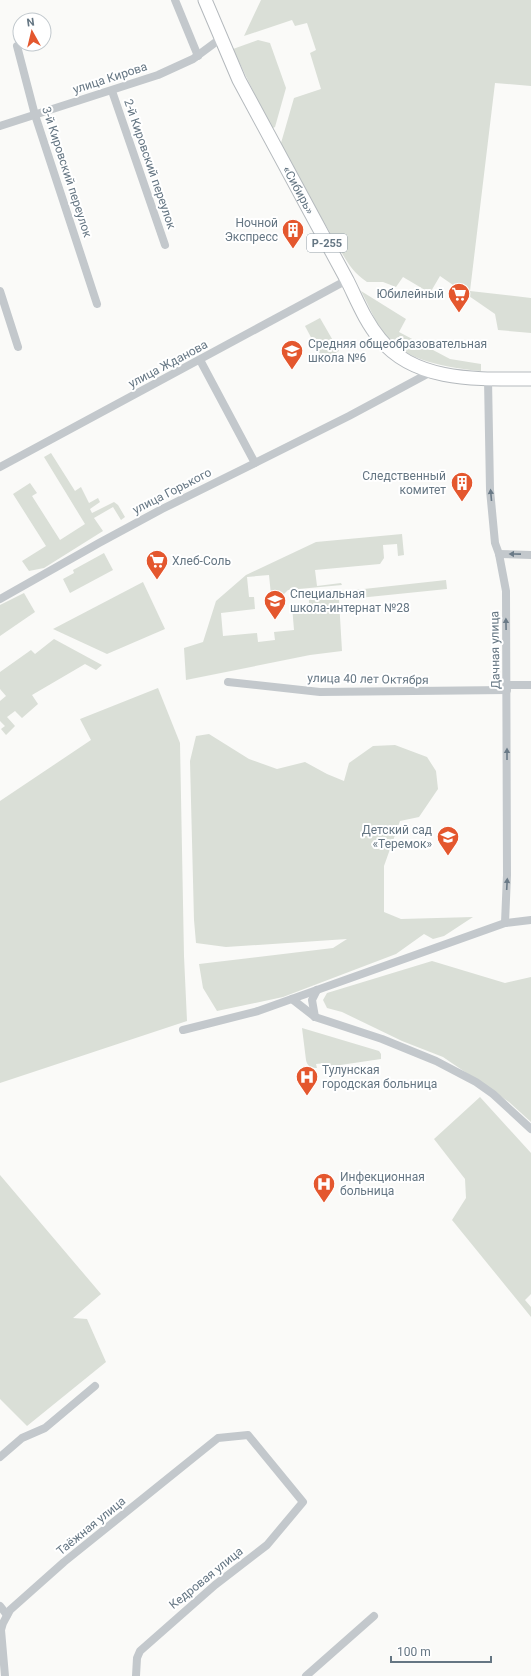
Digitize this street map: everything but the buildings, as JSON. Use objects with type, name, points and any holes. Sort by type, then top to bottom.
[{"type":"highway","name":"«Сибирь»","points":[[204,0],[239,80],[368,321],[385,345],[401,357],[431,372],[459,377],[531,379]]},
{"type":"street","points":[[175,0],[198,56]]},
{"type":"street","name":"улица Кирова","points":[[0,126],[158,75],[198,56],[220,39]]},
{"type":"street","name":"3-й Кировский переулок","points":[[19,52],[35,115],[97,304]]},
{"type":"street","name":"2-й Кировский переулок","points":[[112,91],[165,245]]},
{"type":"street","name":"улица Жданова","points":[[0,467],[347,280]]},
{"type":"street","points":[[0,291],[18,347]]},
{"type":"street","points":[[200,360],[255,463]]},
{"type":"street","name":"улица Горького","points":[[0,599],[162,509],[349,416],[431,372]]},
{"type":"street","name":"Дачная улица","points":[[488,379],[491,497],[495,543],[499,554],[506,591],[507,875],[505,923]]},
{"type":"street","points":[[499,554],[531,555]]},
{"type":"street","name":"улица 40 лет Октября","points":[[228,682],[320,692],[507,688],[531,685]]},
{"type":"street","points":[[183,1030],[258,1011],[505,923],[531,920]]},
{"type":"street","points":[[315,1017],[312,1000],[317,990]]},
{"type":"street","points":[[292,999],[315,1017],[382,1039],[436,1061],[493,1094],[531,1129]]},
{"type":"street","points":[[0,1457],[22,1438],[46,1428],[95,1386]]},
{"type":"street","name":"Таёжная улица","points":[[6,1615],[15,1605],[64,1562],[218,1438],[248,1435],[303,1502]]},
{"type":"street","name":"Кедровая улица","points":[[136,1676],[137,1658],[140,1651],[215,1585],[267,1545],[303,1502]]},
{"type":"street","points":[[0,1606],[6,1615],[1,1630],[5,1676]]},
{"type":"street","points":[[306,1676],[374,1616]]},
{"type":"shaded area","points":[[261,0],[531,0],[531,86],[495,83],[470,291],[531,298],[531,333],[498,330],[495,314],[440,276],[430,293],[403,277],[396,287],[383,282],[367,282],[355,272],[343,255],[300,181],[282,148],[281,143],[294,98],[321,89],[310,53],[316,50],[307,23],[295,26],[292,20],[244,36]]},
{"type":"shaded area","points":[[258,40],[270,43],[286,88],[275,127],[271,129],[233,49]]},
{"type":"shaded area","points":[[361,291],[406,319],[399,332],[450,359],[481,364],[481,371],[441,365],[401,350],[390,342],[382,332]]},
{"type":"shaded area","points":[[320,318],[339,351],[323,360],[305,326]]},
{"type":"shaded area","points":[[51,453],[75,491],[81,487],[89,503],[98,498],[100,502],[90,509],[92,513],[114,502],[118,505],[125,517],[121,520],[113,507],[94,518],[103,531],[44,568],[29,571],[22,561],[46,546],[13,494],[30,483],[37,493],[32,496],[60,540],[85,524],[44,457]]},
{"type":"shaded area","name":"Специальная школа-интернат №28","points":[[402,534],[404,555],[398,556],[397,544],[383,545],[384,558],[380,564],[315,570],[317,586],[341,583],[342,585],[288,590],[284,594],[285,606],[268,607],[267,595],[271,595],[269,575],[247,577],[249,597],[254,597],[255,609],[221,613],[223,636],[257,633],[258,642],[275,640],[274,632],[294,630],[292,606],[309,605],[309,595],[446,580],[447,589],[339,600],[342,651],[310,655],[186,680],[184,648],[203,642],[216,601],[246,575],[316,542]]},
{"type":"shaded area","points":[[104,553],[113,570],[70,593],[63,579],[74,573],[73,570]]},
{"type":"shaded area","points":[[143,582],[165,629],[107,654],[53,629]]},
{"type":"shaded area","points":[[24,593],[35,612],[0,636],[0,605]]},
{"type":"shaded area","points":[[54,639],[102,665],[96,670],[85,664],[32,695],[38,704],[22,718],[15,711],[7,717],[15,726],[6,735],[1,729],[5,726],[0,721],[0,701],[6,696],[0,689],[0,672],[31,650],[35,654]]},
{"type":"shaded area","points":[[158,688],[180,743],[184,956],[187,1021],[0,1083],[0,801],[91,740],[80,719]]},
{"type":"shaded area","points":[[209,734],[249,759],[277,769],[305,762],[344,781],[349,763],[373,746],[395,745],[427,757],[436,771],[438,789],[419,817],[400,821],[384,866],[384,912],[401,919],[473,917],[444,936],[433,939],[424,934],[396,954],[283,997],[217,1011],[203,988],[199,964],[333,948],[347,939],[226,947],[196,943],[194,920],[190,761],[196,736]]},
{"type":"shaded area","points":[[432,961],[505,983],[531,977],[531,1122],[509,1102],[443,1057],[402,1041],[342,1012],[327,1008],[323,1000],[327,993]]},
{"type":"shaded area","points":[[302,1028],[379,1051],[381,1054],[381,1059],[327,1067],[326,1063],[316,1064],[317,1068],[311,1067],[307,1064],[306,1060]]},
{"type":"shaded area","points":[[480,1097],[531,1153],[531,1294],[525,1300],[531,1307],[531,1317],[452,1220],[466,1198],[465,1179],[434,1139]]},
{"type":"shaded area","points":[[0,1175],[101,1294],[73,1318],[87,1319],[106,1362],[27,1426],[0,1399]]},
{"type":"place","name":"Ночной Экспресс","points":[[293,250]]},
{"type":"place","name":"Юбилейный","points":[[459,314]]},
{"type":"place","name":"Средняя общеобразовательная школа №6","points":[[292,370]]},
{"type":"place","name":"Следственный комитет","points":[[462,502]]},
{"type":"place","name":"Хлеб-Соль","points":[[157,580]]},
{"type":"place","name":"Специальная школа-интернат №28","points":[[275,620]]},
{"type":"place","name":"Детский сад «Теремок»","points":[[448,856]]},
{"type":"place","name":"Тулунская городская больница","points":[[307,1096]]},
{"type":"place","name":"Инфекционная больница","points":[[324,1204]]}]
